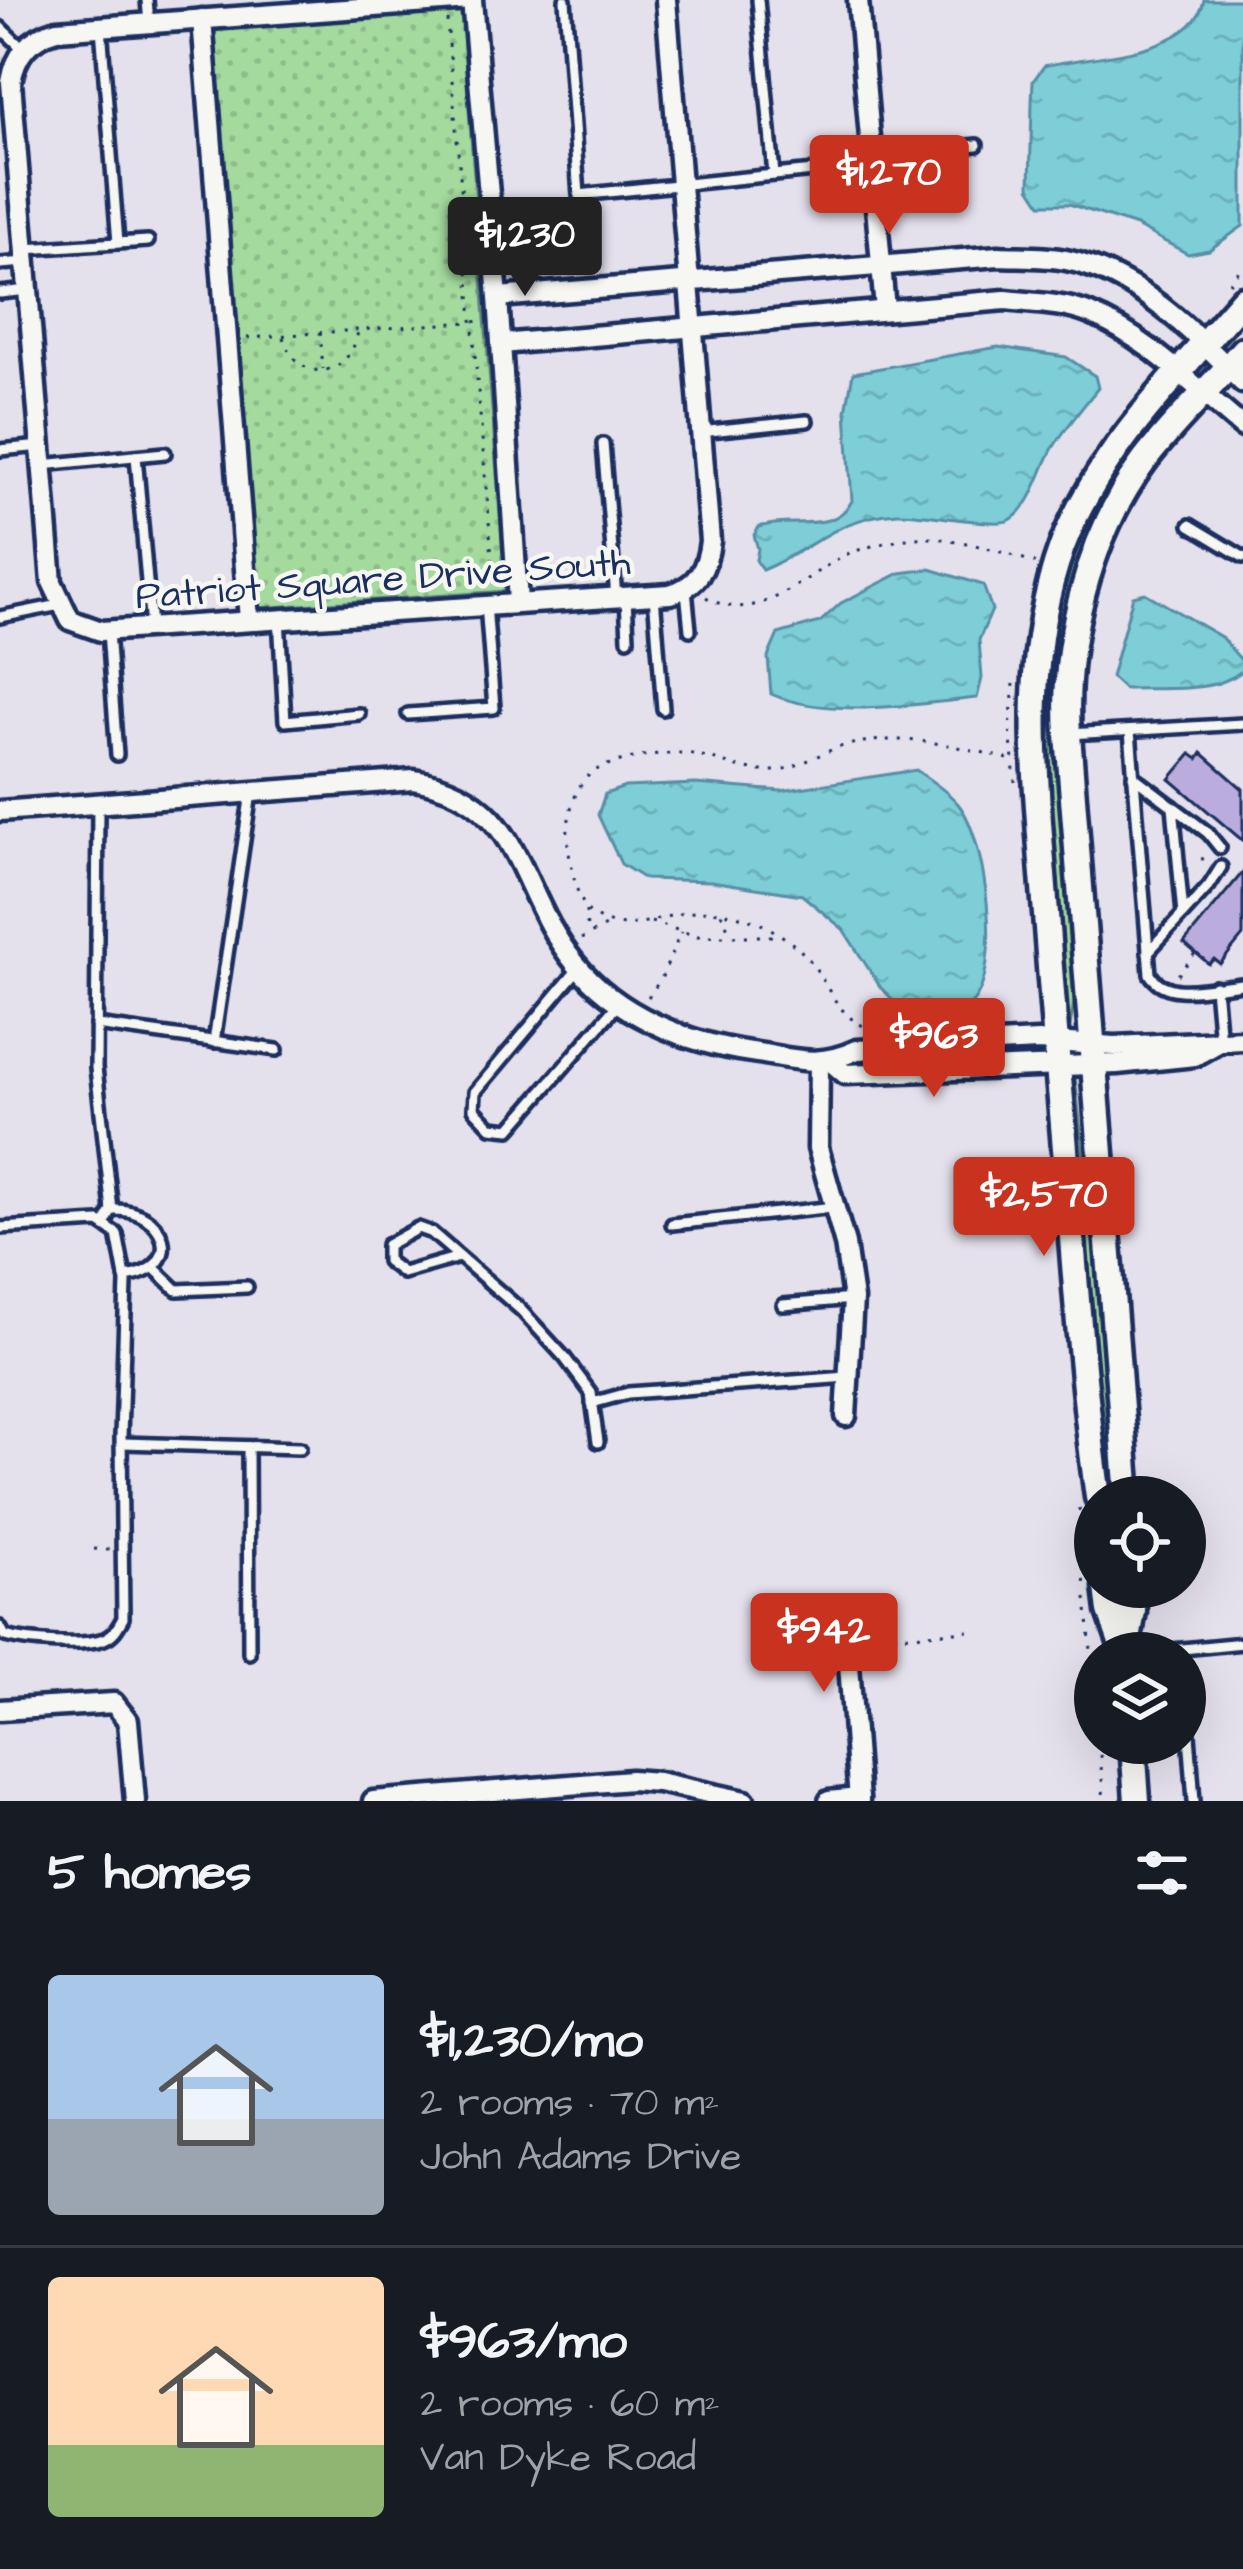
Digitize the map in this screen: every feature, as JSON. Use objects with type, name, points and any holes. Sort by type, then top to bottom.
[{"type":"street","points":[[65,613],[52,582],[26,256],[6,94],[14,64],[39,35],[202,19],[288,4],[471,0],[498,297],[518,602]]},
{"type":"street","points":[[666,0],[710,541],[696,588]]},
{"type":"street","points":[[859,0],[885,310]]},
{"type":"street","points":[[202,19],[249,620]]},
{"type":"street","points":[[498,297],[999,256],[1067,260],[1120,280],[1238,367],[1201,394],[1142,464],[1092,563],[1070,657],[1068,734],[1126,1476]]},
{"type":"street","points":[[1096,1476],[1033,744],[1039,632],[1051,581],[1077,512],[1110,457],[1243,298]]},
{"type":"street","points":[[501,344],[1005,300],[1051,304],[1088,313],[1121,330],[1243,428]]},
{"type":"street","name":"Patriot Square Drive South","points":[[65,613],[85,628],[108,631],[654,595],[696,588]]},
{"type":"street","points":[[0,811],[414,780],[461,793],[500,826],[545,921],[579,968],[620,1003],[681,1036],[737,1050],[825,1062],[857,1050],[1091,1054],[1243,1040]]},
{"type":"street","points":[[825,1062],[818,1148],[845,1244],[853,1299],[846,1416]]},
{"type":"street","points":[[829,1801],[859,1800],[848,1650],[869,1643]]},
{"type":"street","points":[[0,1710],[114,1703],[128,1721],[135,1801]]},
{"type":"street","points":[[1134,1764],[1137,1801]]},
{"type":"street","points":[[374,1801],[631,1780],[745,1801]]},
{"type":"street","points":[[631,1780],[632,1801]]},
{"type":"lane","points":[[147,0],[149,23]]},
{"type":"lane","points":[[565,0],[579,195],[774,175],[976,145]]},
{"type":"lane","points":[[758,0],[774,175]]},
{"type":"lane","points":[[0,27],[23,49]]},
{"type":"lane","points":[[101,27],[118,243]]},
{"type":"lane","points":[[0,264],[26,256],[148,241]]},
{"type":"lane","points":[[0,292],[28,290]]},
{"type":"lane","points":[[700,432],[807,421]]},
{"type":"lane","points":[[603,444],[628,639]]},
{"type":"lane","points":[[0,450],[42,456],[166,453]]},
{"type":"lane","points":[[136,456],[151,627]]},
{"type":"lane","points":[[1190,525],[1243,557]]},
{"type":"lane","points":[[690,630],[696,588]]},
{"type":"lane","points":[[654,595],[663,709]]},
{"type":"lane","points":[[409,714],[494,708],[486,604]]},
{"type":"lane","points":[[0,617],[65,613]]},
{"type":"lane","points":[[279,618],[285,721],[359,714]]},
{"type":"lane","points":[[108,631],[117,755]]},
{"type":"lane","points":[[1068,734],[1243,724]]},
{"type":"lane","points":[[1130,731],[1150,974],[1157,986],[1169,991],[1243,984]]},
{"type":"lane","points":[[1133,776],[1208,833],[1220,848]]},
{"type":"lane","points":[[214,1042],[251,794]]},
{"type":"lane","points":[[98,806],[95,1068],[112,1210],[104,1226]]},
{"type":"lane","points":[[1172,806],[1183,914]]},
{"type":"lane","points":[[1148,952],[1221,867]]},
{"type":"lane","points":[[579,968],[475,1093],[474,1109],[491,1126],[510,1129],[530,1110],[620,1003]]},
{"type":"lane","points":[[1215,986],[1220,1042]]},
{"type":"lane","points":[[96,1025],[277,1051]]},
{"type":"lane","points":[[672,1224],[835,1207]]},
{"type":"lane","points":[[112,1210],[146,1214],[163,1244],[161,1262],[148,1274],[125,1276]]},
{"type":"lane","points":[[0,1228],[88,1222],[104,1226],[117,1234],[125,1276],[123,1618],[116,1632],[101,1640],[26,1642],[5,1636],[0,1627]]},
{"type":"lane","points":[[459,1257],[403,1273],[387,1261],[388,1245],[418,1228],[432,1233],[521,1310],[565,1358],[591,1393],[598,1442]]},
{"type":"lane","points":[[154,1268],[177,1290],[247,1287]]},
{"type":"lane","points":[[783,1305],[853,1299]]},
{"type":"lane","points":[[592,1403],[628,1393],[848,1377]]},
{"type":"lane","points":[[122,1443],[300,1448]]},
{"type":"lane","points":[[248,1448],[249,1653]]},
{"type":"lane","points":[[1206,1648],[1243,1643]]},
{"type":"lane","points":[[1191,1764],[1194,1801]]},
{"type":"path","points":[[446,17],[494,580]]},
{"type":"path","points":[[227,339],[499,320]]},
{"type":"path","points":[[282,335],[297,362],[323,370],[347,360],[358,330]]},
{"type":"path","points":[[320,332],[323,370]]},
{"type":"path","points":[[696,588],[716,603],[776,600],[845,555],[910,538],[982,546],[1037,564]]},
{"type":"path","points":[[886,1034],[842,1012],[812,963],[781,936],[746,918],[720,912],[683,913],[609,924],[586,933],[586,909],[570,860],[568,823],[577,794],[591,772],[680,753],[737,768],[774,771],[844,746],[903,740],[1012,760]]},
{"type":"path","points":[[1201,859],[1210,858]]},
{"type":"path","points":[[586,909],[609,924]]},
{"type":"path","points":[[720,912],[732,935]]},
{"type":"path","points":[[649,921],[698,936],[781,936]]},
{"type":"path","points":[[644,1003],[661,979],[681,932]]},
{"type":"path","points":[[1177,976],[1196,952]]},
{"type":"path","points":[[94,1549],[110,1550]]},
{"type":"path","points":[[869,1643],[970,1631]]},
{"type":"path","points":[[1101,1764],[1104,1801]]},
{"type":"green space","points":[[461,6],[506,591],[257,608],[210,25]]},
{"type":"green space","points":[[1176,391],[1182,392],[1182,398],[1130,462],[1077,588],[1078,978],[1070,1026],[1063,1031],[1040,667],[1066,557],[1105,477]]},
{"type":"green space","points":[[1025,1049],[1025,1056],[845,1066],[843,1061]]},
{"type":"green space","points":[[1075,1076],[1086,1180],[1101,1246],[1118,1476],[1104,1476],[1068,1081]]},
{"type":"water","points":[[1204,0],[1243,0],[1243,226],[1209,250],[1188,254],[1136,226],[1069,204],[1041,204],[1030,187],[1033,81],[1044,66],[1161,43],[1196,18]]},
{"type":"water","points":[[998,347],[1066,357],[1095,376],[1098,388],[1053,448],[1018,514],[1002,522],[909,513],[858,520],[762,570],[756,560],[754,535],[759,527],[834,518],[852,501],[846,411],[853,373]]},
{"type":"water","points":[[930,569],[983,585],[992,610],[979,640],[982,678],[977,698],[845,708],[771,694],[768,657],[778,634],[820,622],[841,603],[900,573]]},
{"type":"water","points":[[1145,593],[1221,637],[1242,661],[1242,671],[1201,687],[1124,689],[1111,677],[1133,596]]},
{"type":"water","points":[[916,770],[955,800],[969,822],[987,904],[987,963],[981,986],[965,1009],[943,1017],[911,1017],[881,988],[843,929],[802,895],[711,881],[645,879],[621,864],[598,815],[605,794],[625,787],[696,784],[781,791]]},
{"type":"building","points":[[1202,753],[1243,789],[1243,841],[1170,779],[1191,754],[1198,759]]},
{"type":"building","points":[[1243,872],[1243,936],[1220,964],[1214,959],[1209,964],[1184,943]]}]
